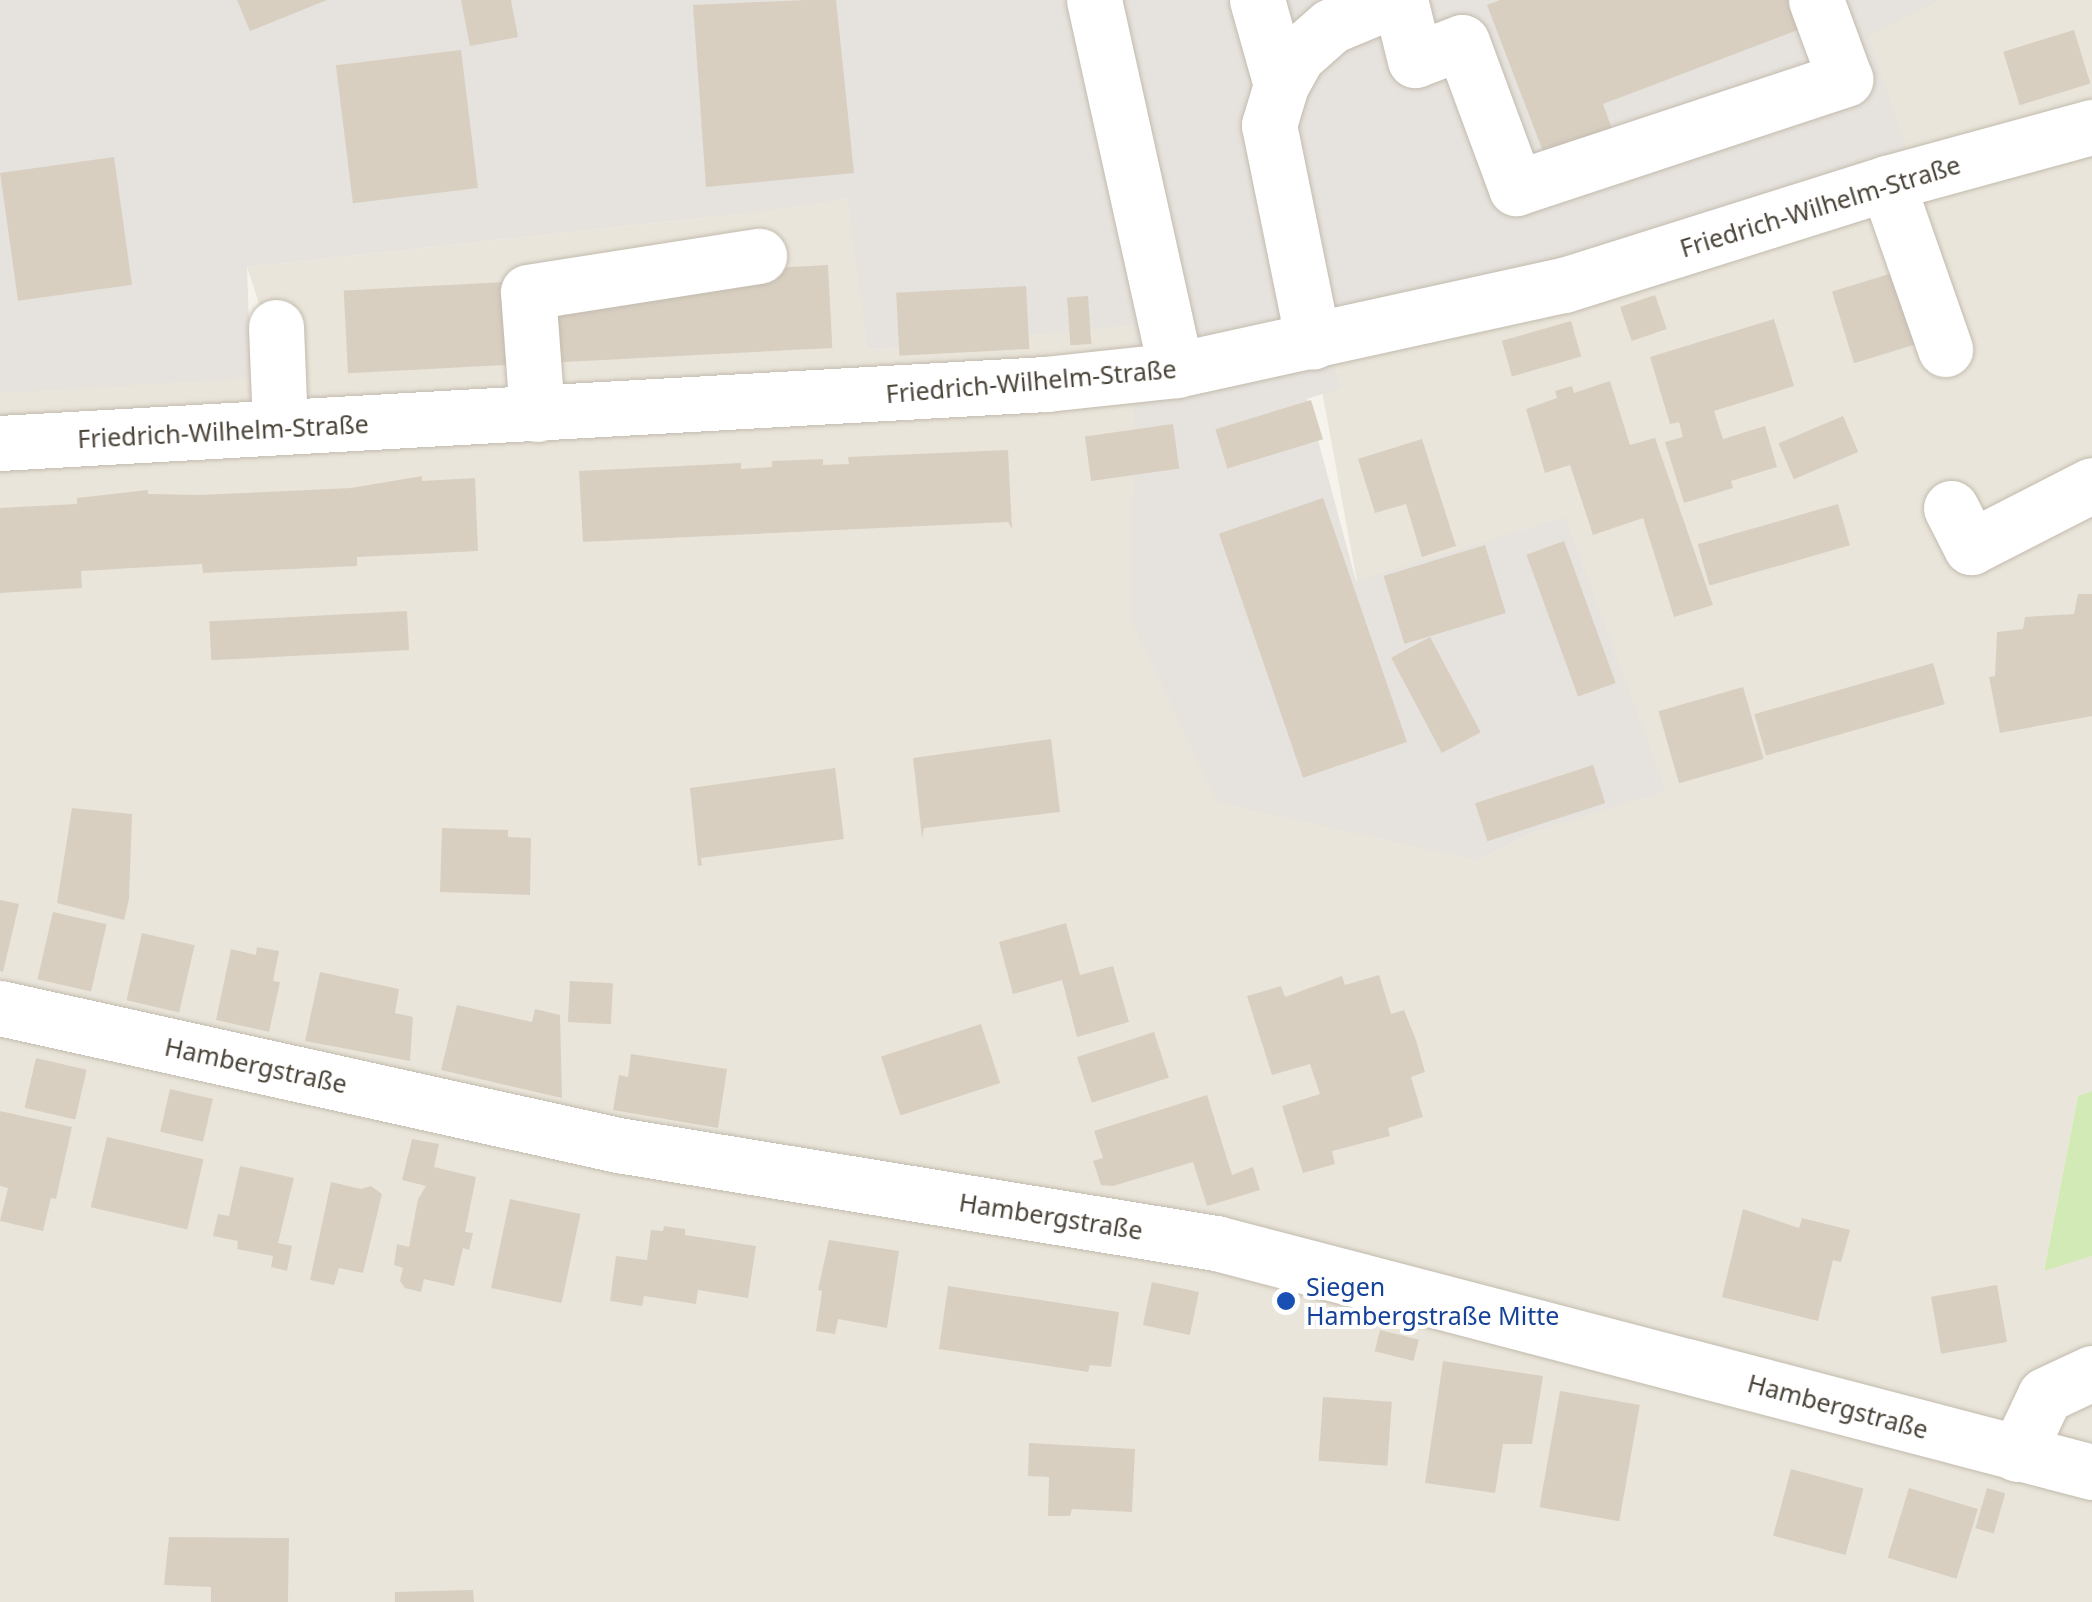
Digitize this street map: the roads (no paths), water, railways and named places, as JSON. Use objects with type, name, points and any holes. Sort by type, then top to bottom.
[{"type":"street","points":[[1094,0],[1176,370]]},
{"type":"street","points":[[1258,0],[1281,86]]},
{"type":"street","points":[[1313,342],[1269,125],[1281,86],[1297,56],[1330,26],[1397,0],[1415,60],[1462,42],[1516,188],[1845,80],[1816,0]]},
{"type":"street","points":[[1844,0],[1870,69]]},
{"type":"street","name":"Friedrich-Wilhelm-Straße","points":[[0,443],[1046,384],[1176,370],[1564,285],[1887,183],[2092,127]]},
{"type":"street","points":[[1887,183],[1945,349]]},
{"type":"street","points":[[538,414],[528,292],[758,256]]},
{"type":"street","points":[[276,326],[280,427]]},
{"type":"street","points":[[1951,508],[1971,548],[2092,485]]},
{"type":"street","name":"Hambergstraße","points":[[0,1008],[618,1145],[1216,1243],[2092,1472]]},
{"type":"street","points":[[2017,1454],[2045,1396],[2092,1372]]},
{"type":"place","name":"Siegen Hambergstraße Mitte","points":[[1286,1301]]}]
